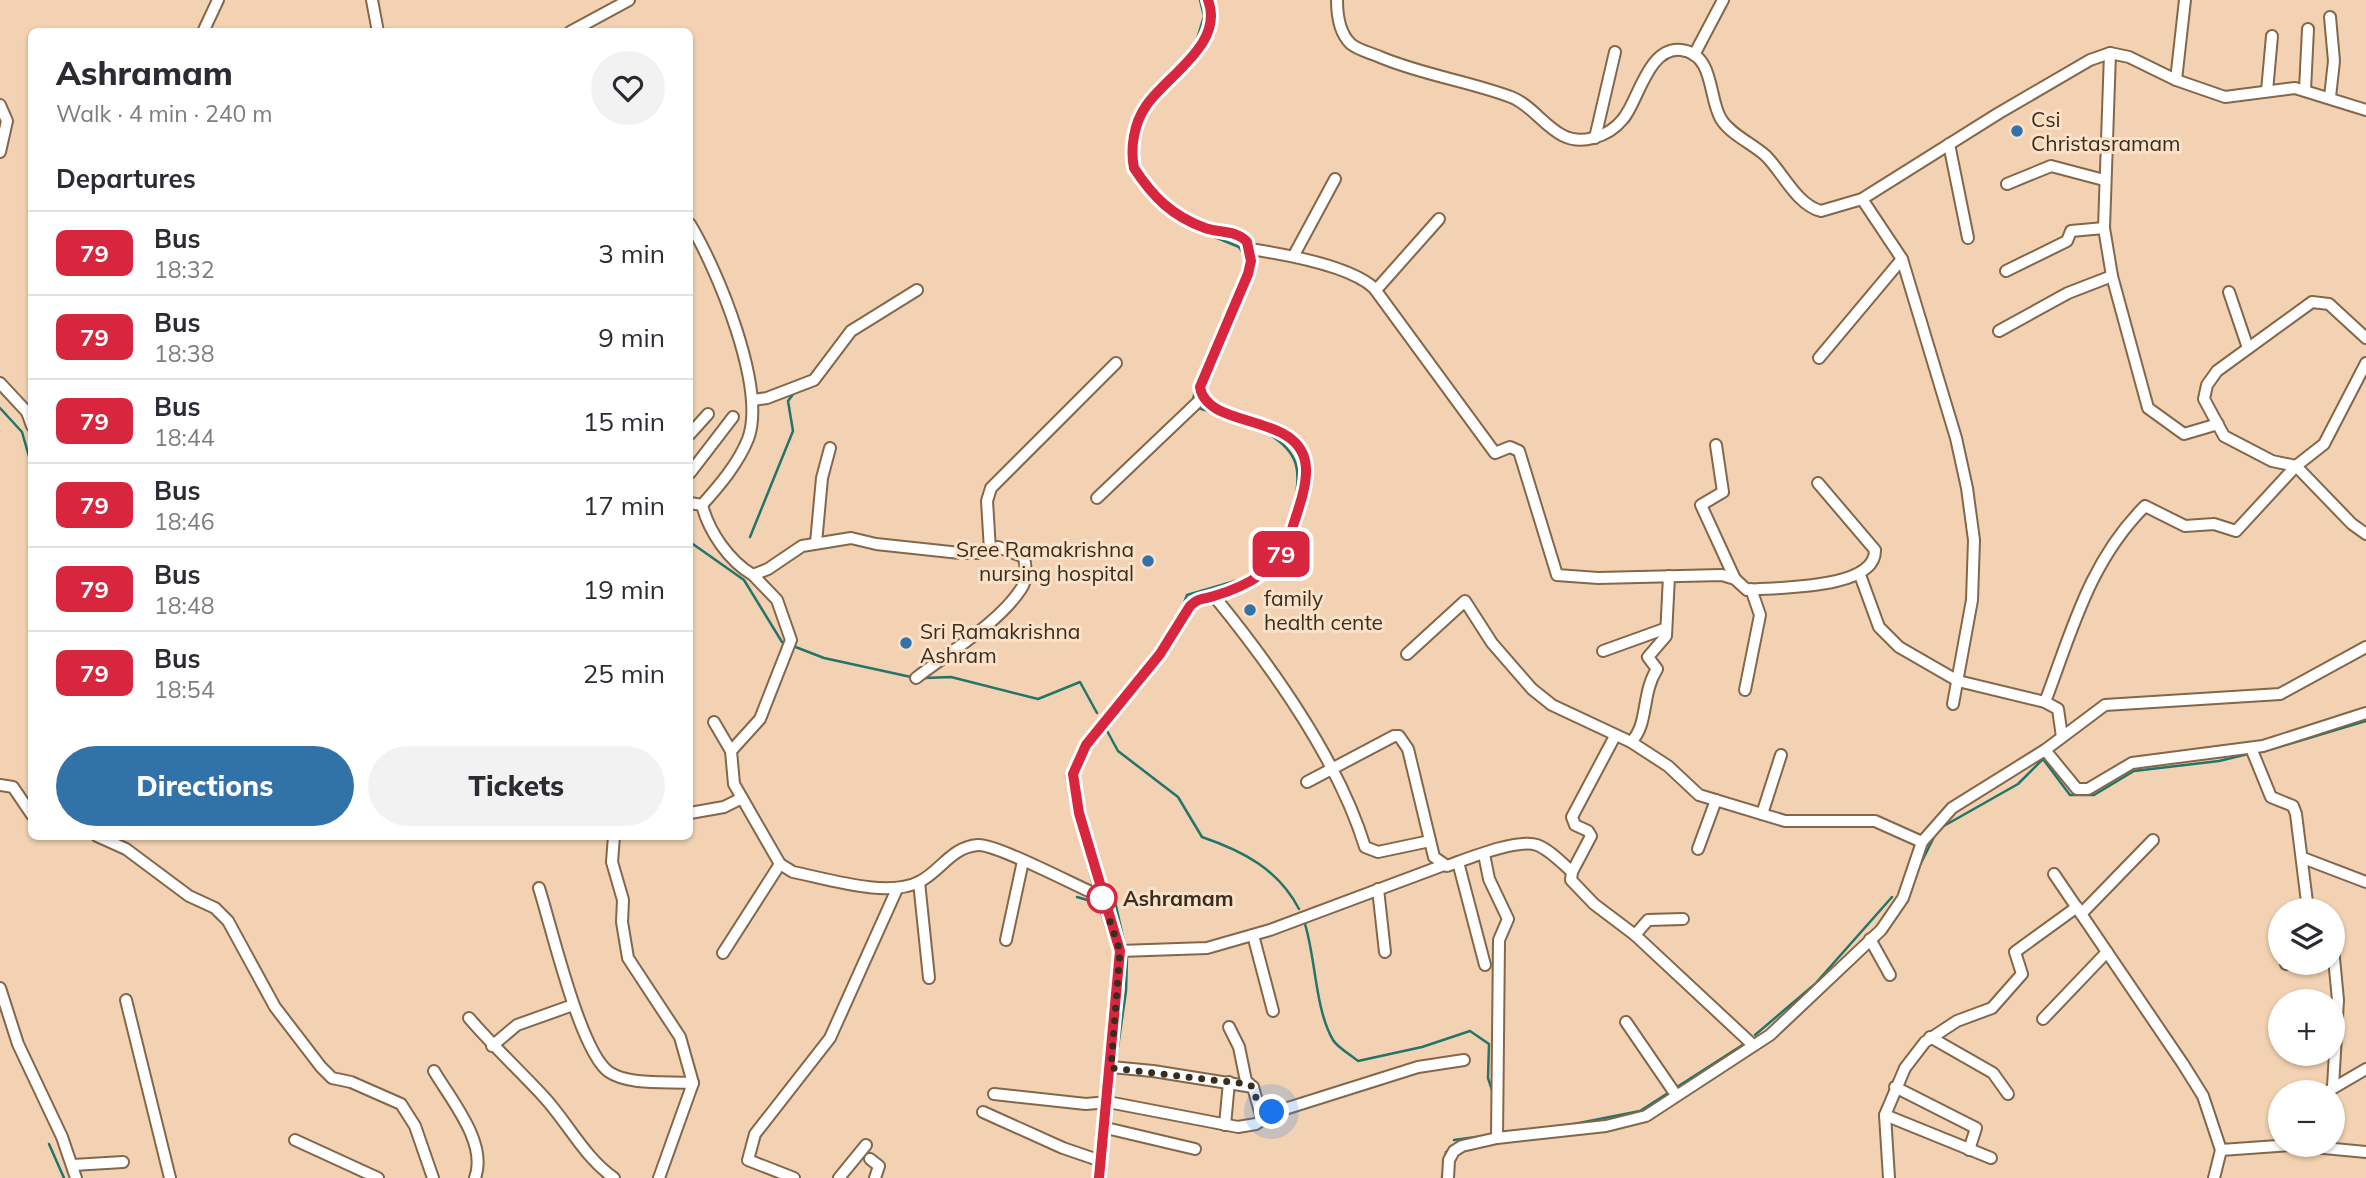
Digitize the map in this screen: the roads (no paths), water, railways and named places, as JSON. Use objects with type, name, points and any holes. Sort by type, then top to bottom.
[{"type":"street","points":[[205,28],[218,0]]},
{"type":"street","points":[[372,0],[376,28]]},
{"type":"street","points":[[577,28],[629,0]]},
{"type":"street","points":[[1099,1178],[1106,1128],[1120,951],[1102,897],[1073,786],[1077,760],[1160,654],[1190,606],[1196,600],[1214,596],[1263,574],[1279,557],[1289,541],[1306,483],[1304,456],[1294,441],[1262,424],[1209,405],[1202,398],[1200,387],[1248,274],[1250,249],[1243,238],[1208,229],[1164,207],[1149,191],[1134,168],[1132,159],[1135,131],[1145,106],[1197,52],[1207,30],[1211,8],[1208,0]]},
{"type":"street","points":[[1337,0],[1340,25],[1353,46],[1416,72],[1514,98],[1550,130],[1572,139],[1594,138],[1611,131],[1625,117],[1642,79],[1668,52],[1681,50],[1694,55],[1706,69],[1721,120],[1766,156],[1806,203],[1816,210],[1827,211],[1862,199],[2066,73],[2110,53],[2129,57],[2176,80],[2225,97],[2280,88],[2305,90],[2366,110]]},
{"type":"street","points":[[1694,55],[1723,0]]},
{"type":"street","points":[[2176,80],[2185,0]]},
{"type":"street","points":[[2330,17],[2334,61],[2330,97]]},
{"type":"street","points":[[2305,90],[2308,29]]},
{"type":"street","points":[[2267,91],[2272,36]]},
{"type":"street","points":[[1594,138],[1615,52]]},
{"type":"street","points":[[2110,53],[2104,228],[2112,276],[2148,408],[2184,434],[2218,425]]},
{"type":"street","points":[[0,105],[7,121],[0,152]]},
{"type":"street","points":[[1949,144],[1968,239]]},
{"type":"street","points":[[2007,184],[2051,166],[2104,180]]},
{"type":"street","points":[[1294,255],[1335,179]]},
{"type":"street","points":[[1862,199],[1902,259],[1956,438],[1974,540],[1972,600],[1953,704]]},
{"type":"street","points":[[1376,290],[1439,219]]},
{"type":"street","points":[[2006,271],[2067,240],[2071,231],[2104,228]]},
{"type":"street","points":[[693,230],[720,286],[742,353],[752,400],[747,439],[725,479],[702,505]]},
{"type":"street","points":[[1250,249],[1294,255],[1364,280],[1376,290],[1495,453],[1510,447],[1519,451],[1557,575],[1598,578],[1722,575],[1735,579]]},
{"type":"street","points":[[1819,358],[1902,259]]},
{"type":"street","points":[[1999,331],[2068,293],[2112,276]]},
{"type":"street","points":[[752,400],[767,398],[814,380],[851,331],[917,290]]},
{"type":"street","points":[[2229,292],[2248,348]]},
{"type":"street","points":[[2366,338],[2329,304],[2317,300],[2217,371],[2207,385],[2204,399],[2224,436],[2272,461],[2296,466],[2352,524],[2366,534]]},
{"type":"street","points":[[990,551],[987,501],[991,488],[1116,363]]},
{"type":"street","points":[[2045,702],[2099,562],[2122,529],[2144,506],[2185,526],[2214,524],[2236,531],[2296,466],[2324,444],[2366,363]]},
{"type":"street","points":[[0,383],[28,415]]},
{"type":"street","points":[[1097,498],[1202,398]]},
{"type":"street","points":[[693,431],[708,414]]},
{"type":"street","points":[[693,469],[733,417]]},
{"type":"street","points":[[1716,445],[1723,492],[1701,505],[1735,579],[1743,589],[1841,580],[1860,575],[1873,562],[1875,550],[1818,483]]},
{"type":"street","points":[[816,543],[822,478],[830,448]]},
{"type":"street","points":[[693,504],[702,505]]},
{"type":"street","points":[[702,505],[721,545],[776,600],[791,640],[760,719],[730,751]]},
{"type":"street","points":[[753,575],[768,569],[802,546],[850,538],[876,544],[960,553],[990,551],[998,547],[1024,557],[1023,587],[987,624],[916,678]]},
{"type":"street","points":[[1860,575],[1879,626],[1899,647],[1958,681],[2045,702],[2058,709],[2063,737]]},
{"type":"street","points":[[1631,742],[1639,734],[1647,684],[1657,669],[1648,657],[1666,636],[1664,629],[1669,576]]},
{"type":"street","points":[[1745,690],[1760,615],[1751,589]]},
{"type":"street","points":[[1214,596],[1267,665],[1331,769],[1352,806],[1365,847],[1378,852],[1430,841]]},
{"type":"street","points":[[1407,654],[1465,601],[1492,643],[1532,689],[1552,705],[1631,742],[1668,766],[1690,790],[1762,814],[1799,822],[1875,821],[1922,842]]},
{"type":"street","points":[[1603,651],[1664,629]]},
{"type":"street","points":[[1448,1178],[1448,1163],[1454,1151],[1498,1135],[1627,1122],[1646,1116],[1770,1035],[1881,930],[1903,898],[1922,842],[1952,808],[2045,750],[2105,705],[2280,694],[2366,647]]},
{"type":"street","points":[[2045,750],[2077,789],[2088,789],[2132,763],[2253,752],[2366,713]]},
{"type":"street","points":[[714,722],[730,751],[734,784],[780,864],[793,872],[897,890],[919,882],[953,853],[978,845],[1006,852],[1102,897]]},
{"type":"street","points":[[1307,782],[1394,736],[1402,738],[1434,857],[1444,865]]},
{"type":"street","points":[[1615,736],[1572,817],[1575,825],[1588,831],[1591,836],[1572,872],[1573,883],[1594,904],[1635,935],[1753,1045]]},
{"type":"street","points":[[2253,752],[2271,797],[2293,807],[2303,858],[2307,898]]},
{"type":"street","points":[[1762,814],[1781,755]]},
{"type":"street","points":[[0,785],[13,787],[28,809]]},
{"type":"street","points":[[693,812],[724,807],[742,798]]},
{"type":"street","points":[[1698,849],[1716,800]]},
{"type":"street","points":[[106,840],[126,849],[188,896],[215,908],[228,921],[275,1007],[321,1067],[332,1078],[351,1082],[401,1104],[415,1126],[433,1178]]},
{"type":"street","points":[[614,840],[612,862],[623,900],[622,922],[628,958],[680,1037],[693,1083],[659,1178]]},
{"type":"street","points":[[1889,1178],[1885,1115],[1905,1068],[1930,1037],[1956,1021],[1992,1008],[2022,974],[2015,952],[2079,911],[2153,840]]},
{"type":"street","points":[[1120,951],[1207,948],[1253,935],[1444,865],[1532,844],[1541,846],[1572,872]]},
{"type":"street","points":[[1484,854],[1489,879],[1508,919],[1499,940],[1498,1135]]},
{"type":"street","points":[[2303,858],[2366,882]]},
{"type":"street","points":[[1006,940],[1023,861]]},
{"type":"street","points":[[1458,862],[1485,965]]},
{"type":"street","points":[[723,953],[780,864]]},
{"type":"street","points":[[2054,874],[2203,1096],[2221,1150],[2214,1178]]},
{"type":"street","points":[[919,882],[929,978]]},
{"type":"street","points":[[539,888],[573,1005],[596,1056],[609,1072],[628,1078],[693,1083]]},
{"type":"street","points":[[1378,889],[1385,952]]},
{"type":"street","points":[[794,1178],[748,1160],[755,1135],[830,1038],[897,890]]},
{"type":"street","points":[[1635,935],[1648,920],[1683,919]]},
{"type":"street","points":[[1253,935],[1273,1011]]},
{"type":"street","points":[[1870,939],[1890,975]]},
{"type":"street","points":[[2043,1019],[2107,952]]},
{"type":"street","points":[[2332,1080],[2338,1000],[2336,975]]},
{"type":"street","points":[[0,988],[18,1044],[73,1165],[76,1178]]},
{"type":"street","points":[[125,1000],[170,1178]]},
{"type":"street","points":[[492,1046],[517,1025],[573,1005]]},
{"type":"street","points":[[469,1018],[492,1046],[545,1098],[599,1167],[614,1178]]},
{"type":"street","points":[[1626,1022],[1676,1095]]},
{"type":"street","points":[[1229,1027],[1239,1047],[1246,1081],[1253,1087],[1262,1119]]},
{"type":"street","points":[[1930,1037],[1993,1073],[2008,1094]]},
{"type":"street","points":[[994,1094],[1086,1104],[1108,1102],[1238,1128],[1272,1112],[1418,1067],[1464,1060]]},
{"type":"street","points":[[1111,1068],[1253,1087]]},
{"type":"street","points":[[2345,1081],[2366,1069]]},
{"type":"street","points":[[434,1071],[465,1124],[478,1155],[475,1178]]},
{"type":"street","points":[[1225,1125],[1229,1082]]},
{"type":"street","points":[[1895,1087],[1976,1128],[1969,1150]]},
{"type":"street","points":[[983,1112],[1063,1148],[1101,1161]]},
{"type":"street","points":[[1885,1115],[1991,1158]]},
{"type":"street","points":[[1106,1128],[1195,1149]]},
{"type":"street","points":[[295,1140],[378,1178]]},
{"type":"street","points":[[839,1178],[866,1145]]},
{"type":"street","points":[[2221,1150],[2268,1147]]},
{"type":"street","points":[[2345,1150],[2366,1152]]},
{"type":"street","points":[[870,1159],[879,1166],[875,1178]]},
{"type":"street","points":[[73,1165],[123,1162]]},
{"type":"waterway","points":[[1197,39],[1204,16],[1200,0]]},
{"type":"waterway","points":[[1156,86],[1192,48]]},
{"type":"waterway","points":[[1210,235],[1239,247],[1245,256]]},
{"type":"waterway","points":[[750,537],[793,431],[788,401],[794,393],[810,387]]},
{"type":"waterway","points":[[1192,402],[1196,389]]},
{"type":"waterway","points":[[0,408],[22,432],[28,453]]},
{"type":"waterway","points":[[1198,408],[1218,414]]},
{"type":"waterway","points":[[1260,429],[1284,445],[1296,463],[1298,474],[1292,513]]},
{"type":"waterway","points":[[693,544],[744,580],[782,642],[787,643]]},
{"type":"waterway","points":[[1179,616],[1187,595],[1249,577]]},
{"type":"waterway","points":[[793,646],[824,658],[911,677]]},
{"type":"waterway","points":[[925,678],[951,677],[1038,699],[1080,682],[1097,713]]},
{"type":"waterway","points":[[1103,716],[1121,694]]},
{"type":"waterway","points":[[2272,749],[2366,721]]},
{"type":"waterway","points":[[1106,729],[1118,751],[1178,797],[1202,837],[1258,863],[1281,883],[1299,909]]},
{"type":"waterway","points":[[1072,801],[1066,775],[1080,746]]},
{"type":"waterway","points":[[1942,827],[2018,784],[2043,759],[2070,795],[2094,795],[2134,771],[2219,761],[2248,754]]},
{"type":"waterway","points":[[1918,869],[1937,831]]},
{"type":"waterway","points":[[1079,832],[1083,845]]},
{"type":"waterway","points":[[1110,895],[1114,897],[1125,946]]},
{"type":"waterway","points":[[1077,897],[1101,904]]},
{"type":"waterway","points":[[1755,1035],[1815,984],[1892,897]]},
{"type":"waterway","points":[[1305,924],[1323,1014],[1327,1028],[1338,1046],[1358,1061],[1422,1047],[1470,1031],[1489,1044],[1488,1078],[1493,1093]]},
{"type":"waterway","points":[[1116,1061],[1126,991],[1127,957]]},
{"type":"waterway","points":[[1677,1087],[1744,1044]]},
{"type":"waterway","points":[[1113,1097],[1115,1074]]},
{"type":"waterway","points":[[1569,1125],[1640,1111],[1668,1093]]},
{"type":"waterway","points":[[1110,1123],[1112,1107]]},
{"type":"waterway","points":[[1106,1162],[1109,1134]]},
{"type":"waterway","points":[[1454,1140],[1483,1136]]},
{"type":"waterway","points":[[49,1144],[64,1178]]},
{"type":"waterway","points":[[1442,1178],[1446,1152]]},
{"type":"waterway","points":[[1093,1178],[1095,1168]]},
{"type":"place","name":"Csi Christasramam","points":[[2017,131]]},
{"type":"place","name":"Sree Ramakrishna nursing hospital","points":[[1148,561]]},
{"type":"place","name":"family health cente","points":[[1250,610]]},
{"type":"place","name":"Sri Ramakrishna Ashram","points":[[906,643]]},
{"type":"place","name":"Ashramam","points":[[1102,898]]}]
